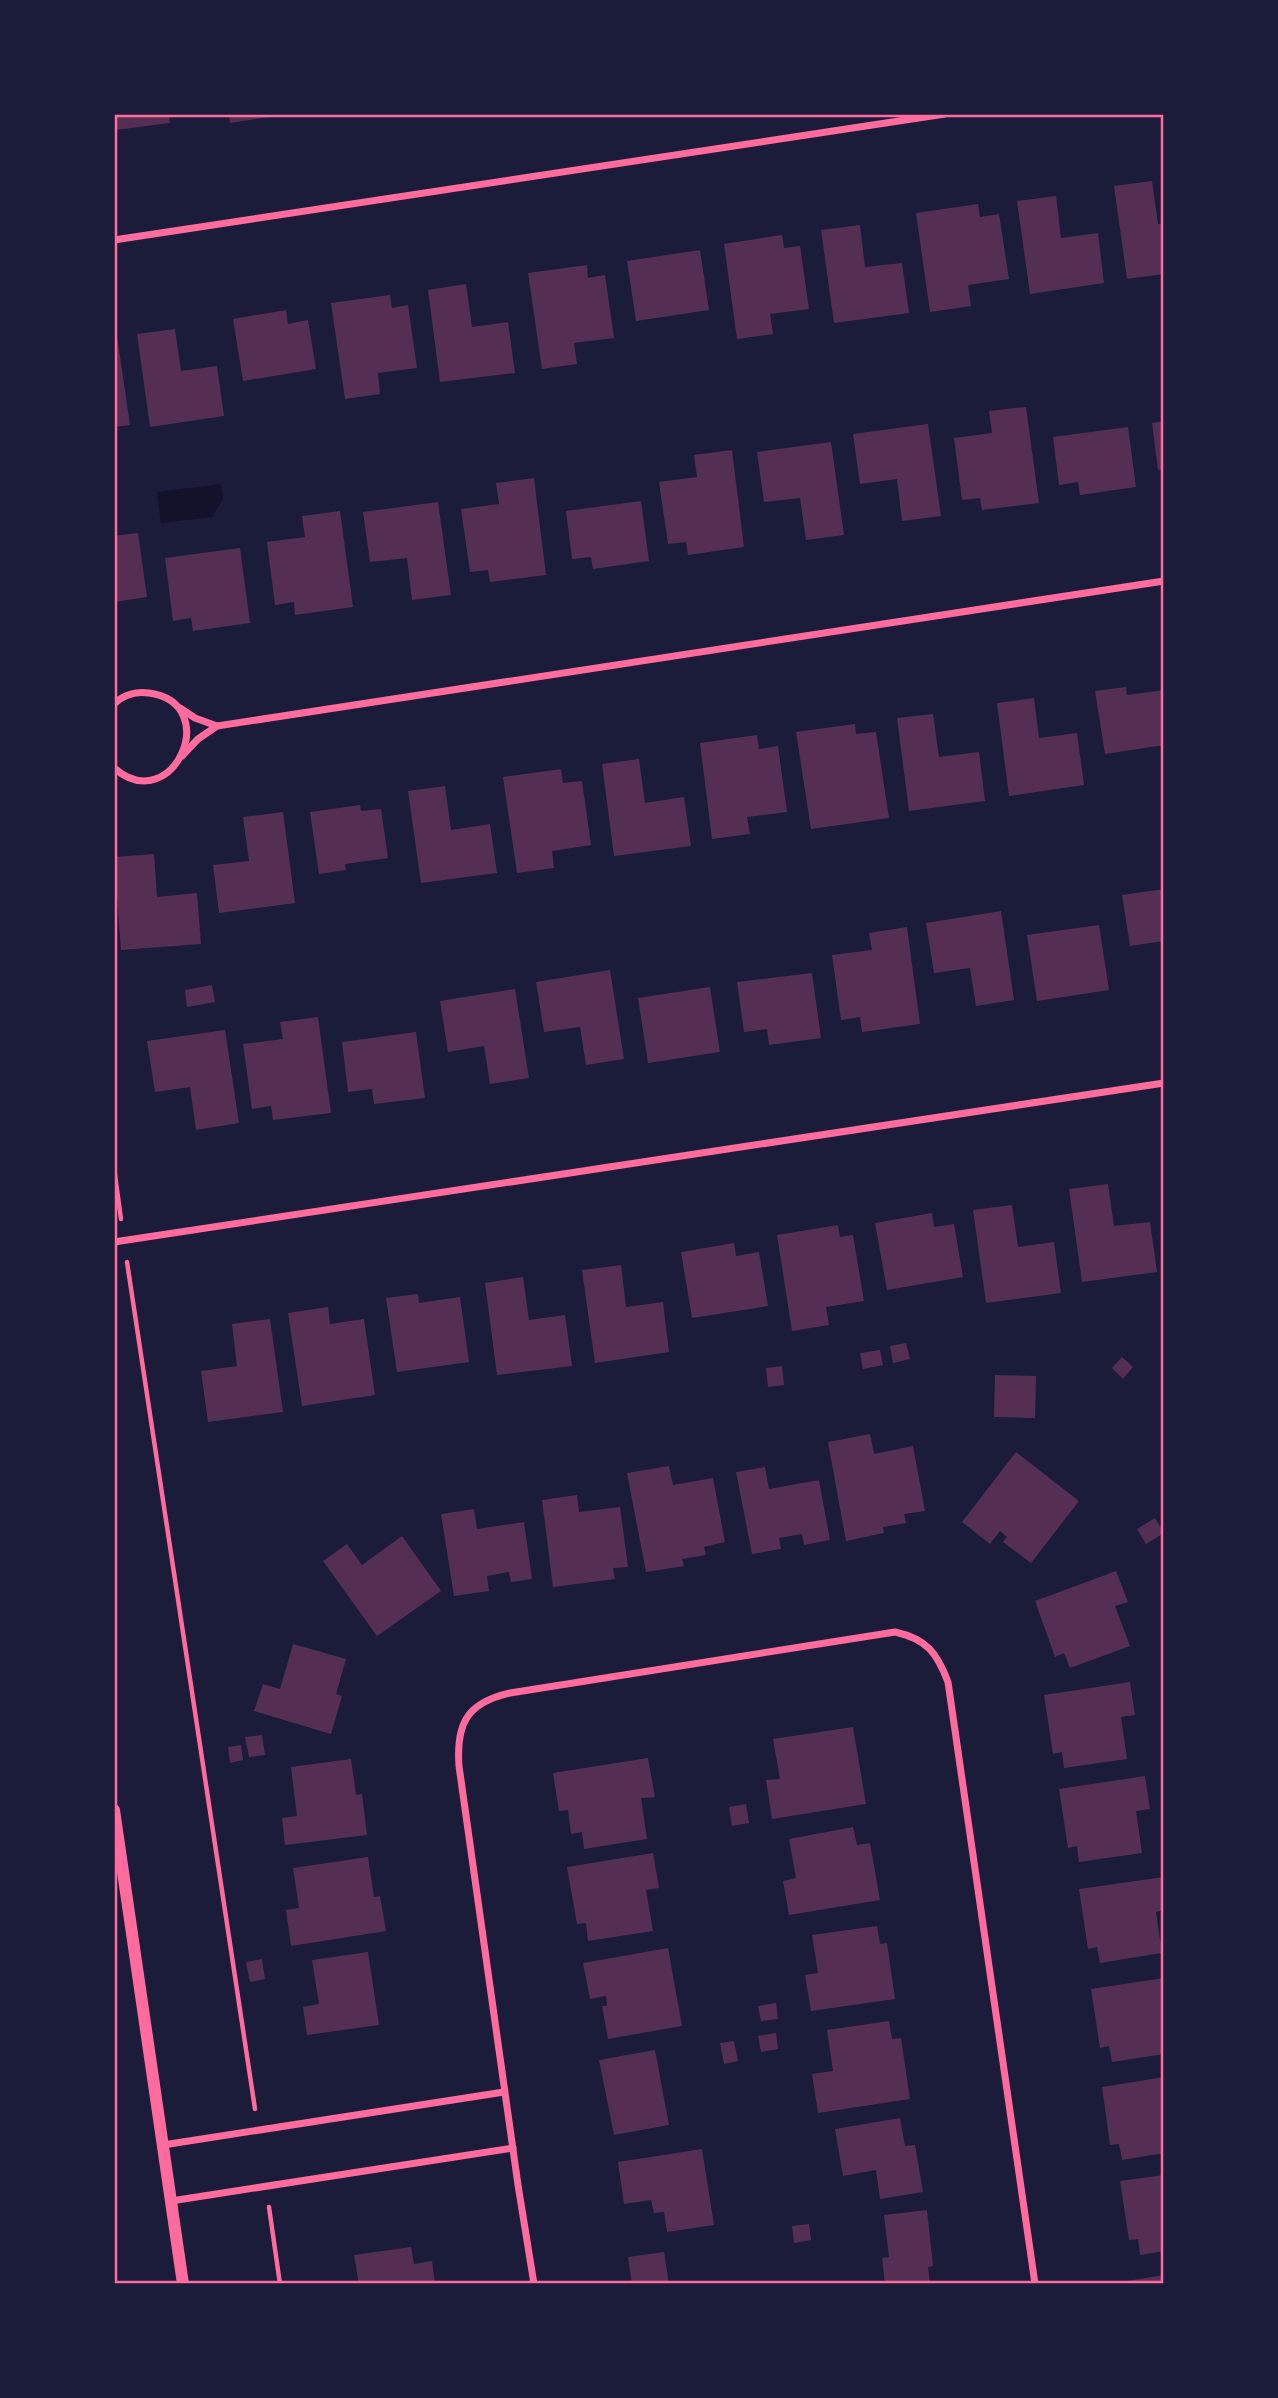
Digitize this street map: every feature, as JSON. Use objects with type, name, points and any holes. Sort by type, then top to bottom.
[{"type":"street","points":[[114,240],[945,114]]},
{"type":"street","points":[[114,768],[134,779],[148,780],[162,776],[174,768],[198,739],[217,726],[1164,581]]},
{"type":"street","points":[[114,704],[131,693],[146,692],[160,695],[195,718],[217,726]]},
{"type":"street","points":[[173,703],[182,715],[187,729],[187,743],[182,756]]},
{"type":"street","points":[[114,1242],[1164,1083]]},
{"type":"street","points":[[534,2284],[458,1746],[460,1731],[467,1717],[478,1704],[510,1693],[895,1632],[924,1643],[935,1653],[948,1682],[1035,2284]]},
{"type":"street","points":[[114,1810],[183,2284]]},
{"type":"street","points":[[163,2145],[505,2092]]},
{"type":"street","points":[[171,2201],[513,2148]]},
{"type":"path","points":[[114,1168],[121,1216]]},
{"type":"path","points":[[128,1264],[257,2130]]},
{"type":"path","points":[[265,2186],[280,2284]]},
{"type":"shaded area","points":[[221,484],[223,499],[212,517],[161,523],[157,492]]},
{"type":"building","points":[[114,114],[169,114],[170,123],[116,130]]},
{"type":"building","points":[[229,114],[269,114],[269,117],[230,123]]},
{"type":"building","points":[[1152,181],[1158,224],[1164,223],[1164,274],[1127,279],[1114,186]]},
{"type":"building","points":[[1056,196],[1061,238],[1098,233],[1104,283],[1030,294],[1017,201]]},
{"type":"building","points":[[978,204],[980,217],[999,214],[1009,279],[968,285],[971,306],[930,312],[916,213]]},
{"type":"building","points":[[860,225],[865,267],[902,263],[909,313],[834,323],[821,230]]},
{"type":"building","points":[[782,235],[784,248],[800,246],[809,309],[770,314],[773,334],[737,339],[724,244]]},
{"type":"building","points":[[700,250],[709,310],[636,321],[627,261]]},
{"type":"building","points":[[587,265],[588,278],[605,275],[614,338],[574,343],[577,364],[542,369],[528,273]]},
{"type":"building","points":[[466,284],[472,327],[508,322],[515,373],[440,382],[428,290]]},
{"type":"building","points":[[390,295],[392,308],[408,305],[417,368],[378,373],[380,394],[345,399],[331,303]]},
{"type":"building","points":[[286,310],[288,324],[308,320],[316,369],[243,381],[233,319]]},
{"type":"building","points":[[175,329],[181,371],[217,366],[224,416],[150,427],[137,334]]},
{"type":"building","points":[[114,336],[117,336],[130,425],[114,427]]},
{"type":"building","points":[[1026,407],[1039,503],[982,510],[980,498],[962,500],[954,438],[992,433],[989,411]]},
{"type":"building","points":[[1164,421],[1164,469],[1158,470],[1152,423]]},
{"type":"building","points":[[928,424],[941,516],[902,521],[897,479],[860,484],[853,434]]},
{"type":"building","points":[[1128,427],[1136,487],[1080,495],[1078,482],[1059,485],[1053,437]]},
{"type":"building","points":[[831,442],[844,535],[806,540],[800,498],[764,502],[757,452]]},
{"type":"building","points":[[732,450],[744,547],[688,555],[686,542],[668,544],[659,482],[697,477],[694,455]]},
{"type":"building","points":[[534,478],[546,575],[490,582],[488,570],[470,572],[461,509],[499,504],[496,483]]},
{"type":"building","points":[[641,501],[649,561],[593,569],[591,557],[572,559],[566,511]]},
{"type":"building","points":[[438,502],[451,595],[412,600],[407,558],[370,562],[363,512]]},
{"type":"building","points":[[340,511],[353,607],[295,615],[294,602],[275,605],[267,542],[305,537],[302,516]]},
{"type":"building","points":[[138,533],[147,597],[114,602],[114,536]]},
{"type":"building","points":[[240,548],[250,623],[193,631],[191,618],[173,621],[165,558]]},
{"type":"building","points":[[1126,687],[1127,695],[1164,690],[1164,745],[1105,754],[1095,691]]},
{"type":"building","points":[[1034,698],[1039,738],[1077,733],[1084,785],[1009,796],[997,703]]},
{"type":"building","points":[[933,714],[939,757],[979,752],[985,801],[909,811],[897,718]]},
{"type":"building","points":[[855,724],[856,734],[876,732],[889,818],[811,829],[796,732]]},
{"type":"building","points":[[757,735],[759,749],[778,746],[787,812],[747,817],[750,834],[712,839],[700,743]]},
{"type":"building","points":[[639,759],[645,803],[684,797],[691,846],[614,856],[602,764]]},
{"type":"building","points":[[561,769],[563,783],[582,781],[591,845],[552,851],[554,868],[517,873],[503,777]]},
{"type":"building","points":[[445,786],[451,830],[490,824],[497,873],[421,883],[408,791]]},
{"type":"building","points":[[360,805],[361,811],[381,809],[388,858],[345,864],[346,870],[319,874],[310,812]]},
{"type":"building","points":[[283,812],[295,903],[219,913],[213,865],[249,861],[243,817]]},
{"type":"building","points":[[154,854],[157,897],[197,893],[201,944],[121,950],[114,857]]},
{"type":"building","points":[[1164,889],[1164,941],[1130,946],[1122,895]]},
{"type":"building","points":[[1001,911],[1014,1000],[976,1006],[970,968],[934,973],[926,923]]},
{"type":"building","points":[[1099,925],[1109,990],[1037,1001],[1027,935]]},
{"type":"building","points":[[907,927],[920,1024],[862,1032],[860,1017],[841,1020],[832,955],[872,950],[869,933]]},
{"type":"building","points":[[610,970],[624,1059],[586,1065],[580,1027],[544,1032],[536,982]]},
{"type":"building","points":[[812,973],[821,1038],[769,1045],[767,1029],[744,1032],[737,982]]},
{"type":"building","points":[[212,985],[215,1002],[187,1007],[185,990]]},
{"type":"building","points":[[710,987],[720,1052],[648,1063],[638,998]]},
{"type":"building","points":[[515,989],[529,1078],[490,1084],[484,1046],[448,1052],[440,1001]]},
{"type":"building","points":[[318,1017],[331,1113],[273,1120],[271,1106],[252,1109],[243,1044],[283,1039],[280,1022]]},
{"type":"building","points":[[225,1030],[239,1123],[196,1130],[190,1087],[155,1092],[147,1041]]},
{"type":"building","points":[[416,1032],[425,1098],[374,1104],[372,1089],[348,1092],[342,1042]]},
{"type":"building","points":[[1108,1184],[1114,1226],[1150,1222],[1157,1272],[1082,1282],[1069,1189]]},
{"type":"building","points":[[1012,1205],[1018,1247],[1054,1242],[1061,1293],[986,1303],[973,1210]]},
{"type":"building","points":[[932,1213],[934,1227],[954,1224],[963,1277],[887,1290],[875,1223]]},
{"type":"building","points":[[838,1225],[840,1237],[853,1235],[864,1301],[826,1307],[829,1325],[792,1331],[777,1235]]},
{"type":"building","points":[[734,1243],[736,1256],[759,1252],[768,1306],[692,1318],[681,1252]]},
{"type":"building","points":[[621,1265],[626,1307],[663,1302],[669,1352],[595,1363],[582,1270]]},
{"type":"building","points":[[523,1277],[529,1320],[565,1315],[572,1366],[497,1375],[485,1283]]},
{"type":"building","points":[[418,1294],[419,1303],[460,1297],[469,1362],[397,1372],[386,1298]]},
{"type":"building","points":[[328,1307],[330,1324],[364,1319],[375,1395],[302,1406],[288,1313]]},
{"type":"building","points":[[270,1319],[283,1412],[208,1422],[201,1371],[237,1366],[232,1324]]},
{"type":"building","points":[[906,1343],[910,1359],[893,1363],[890,1346]]},
{"type":"building","points":[[880,1350],[883,1365],[863,1369],[860,1353]]},
{"type":"building","points":[[1122,1357],[1133,1367],[1123,1379],[1112,1368]]},
{"type":"building","points":[[782,1366],[784,1385],[768,1387],[766,1368]]},
{"type":"building","points":[[995,1375],[1036,1376],[1035,1418],[994,1417]]},
{"type":"building","points":[[870,1434],[874,1454],[913,1446],[925,1511],[904,1514],[906,1523],[883,1527],[884,1533],[846,1541],[828,1442]]},
{"type":"building","points":[[1016,1452],[1079,1501],[1031,1563],[1003,1542],[1007,1537],[1000,1531],[990,1544],[962,1522]]},
{"type":"building","points":[[669,1466],[673,1485],[713,1478],[725,1542],[704,1547],[706,1555],[682,1559],[684,1566],[646,1572],[627,1473]]},
{"type":"building","points":[[765,1467],[769,1489],[819,1480],[830,1540],[804,1545],[802,1534],[779,1538],[781,1549],[752,1554],[736,1472]]},
{"type":"building","points":[[577,1495],[579,1512],[620,1507],[628,1567],[613,1568],[615,1579],[553,1587],[542,1500]]},
{"type":"building","points":[[474,1509],[477,1529],[524,1522],[532,1579],[511,1582],[509,1572],[487,1576],[489,1591],[454,1596],[441,1514]]},
{"type":"building","points":[[1155,1518],[1164,1533],[1146,1544],[1137,1529]]},
{"type":"building","points":[[402,1536],[441,1591],[377,1636],[323,1561],[347,1544],[362,1565]]},
{"type":"building","points":[[1116,1571],[1128,1602],[1115,1606],[1130,1646],[1070,1668],[1064,1653],[1055,1657],[1035,1601]]},
{"type":"building","points":[[293,1644],[346,1659],[336,1694],[342,1696],[331,1734],[254,1711],[263,1684],[280,1689]]},
{"type":"building","points":[[1130,1682],[1135,1715],[1121,1717],[1127,1759],[1064,1768],[1062,1752],[1053,1754],[1044,1695]]},
{"type":"building","points":[[853,1727],[866,1804],[772,1819],[766,1780],[780,1779],[773,1739]]},
{"type":"building","points":[[262,1735],[265,1755],[249,1757],[245,1737]]},
{"type":"building","points":[[241,1745],[243,1760],[230,1763],[228,1747]]},
{"type":"building","points":[[648,1758],[655,1797],[641,1798],[647,1839],[584,1849],[582,1832],[571,1834],[568,1810],[559,1811],[553,1773]]},
{"type":"building","points":[[351,1759],[356,1795],[362,1794],[367,1835],[285,1845],[282,1818],[297,1816],[291,1767]]},
{"type":"building","points":[[1145,1776],[1150,1809],[1136,1811],[1142,1853],[1079,1862],[1077,1846],[1068,1848],[1059,1789]]},
{"type":"building","points":[[746,1804],[749,1823],[732,1826],[729,1807]]},
{"type":"building","points":[[853,1827],[857,1845],[870,1843],[880,1900],[789,1915],[783,1881],[796,1878],[789,1839]]},
{"type":"building","points":[[653,1853],[659,1888],[646,1890],[653,1931],[588,1941],[586,1923],[577,1924],[567,1867]]},
{"type":"building","points":[[368,1857],[374,1897],[380,1896],[386,1931],[291,1946],[286,1910],[299,1908],[293,1868]]},
{"type":"building","points":[[1164,1877],[1164,1910],[1156,1912],[1162,1953],[1100,1963],[1097,1947],[1088,1949],[1079,1889]]},
{"type":"building","points":[[877,1926],[880,1944],[887,1943],[895,1999],[811,2011],[805,1975],[818,1973],[812,1935]]},
{"type":"building","points":[[668,1948],[682,2026],[608,2039],[602,2006],[607,2006],[606,1996],[590,1999],[583,1963]]},
{"type":"building","points":[[368,1952],[379,2025],[307,2035],[303,2007],[319,2004],[312,1960]]},
{"type":"building","points":[[262,1959],[265,1979],[250,1982],[246,1962]]},
{"type":"building","points":[[1164,1978],[1164,2054],[1112,2062],[1109,2046],[1100,2048],[1091,1989]]},
{"type":"building","points":[[776,2003],[778,2019],[761,2021],[758,2006]]},
{"type":"building","points":[[889,2021],[892,2039],[901,2038],[910,2099],[818,2113],[812,2074],[833,2071],[827,2030]]},
{"type":"building","points":[[776,2033],[778,2049],[761,2052],[758,2036]]},
{"type":"building","points":[[734,2041],[738,2061],[724,2064],[720,2043]]},
{"type":"building","points":[[655,2050],[669,2125],[614,2135],[599,2060]]},
{"type":"building","points":[[1164,2077],[1164,2153],[1122,2160],[1119,2144],[1110,2145],[1102,2087]]},
{"type":"building","points":[[900,2118],[905,2146],[915,2145],[923,2192],[880,2199],[876,2170],[843,2176],[835,2129]]},
{"type":"building","points":[[702,2149],[714,2225],[667,2232],[664,2212],[654,2213],[651,2200],[624,2204],[618,2162]]},
{"type":"building","points":[[1164,2175],[1164,2251],[1140,2255],[1138,2239],[1129,2240],[1120,2181]]},
{"type":"building","points":[[927,2210],[933,2266],[928,2267],[930,2284],[885,2284],[882,2258],[889,2257],[884,2215]]},
{"type":"building","points":[[809,2224],[811,2240],[794,2243],[792,2226]]},
{"type":"building","points":[[411,2247],[414,2264],[432,2261],[435,2284],[359,2284],[354,2255]]},
{"type":"building","points":[[664,2252],[669,2284],[632,2284],[628,2257]]},
{"type":"building","points":[[1164,2275],[1164,2284],[1128,2284],[1127,2281]]}]
